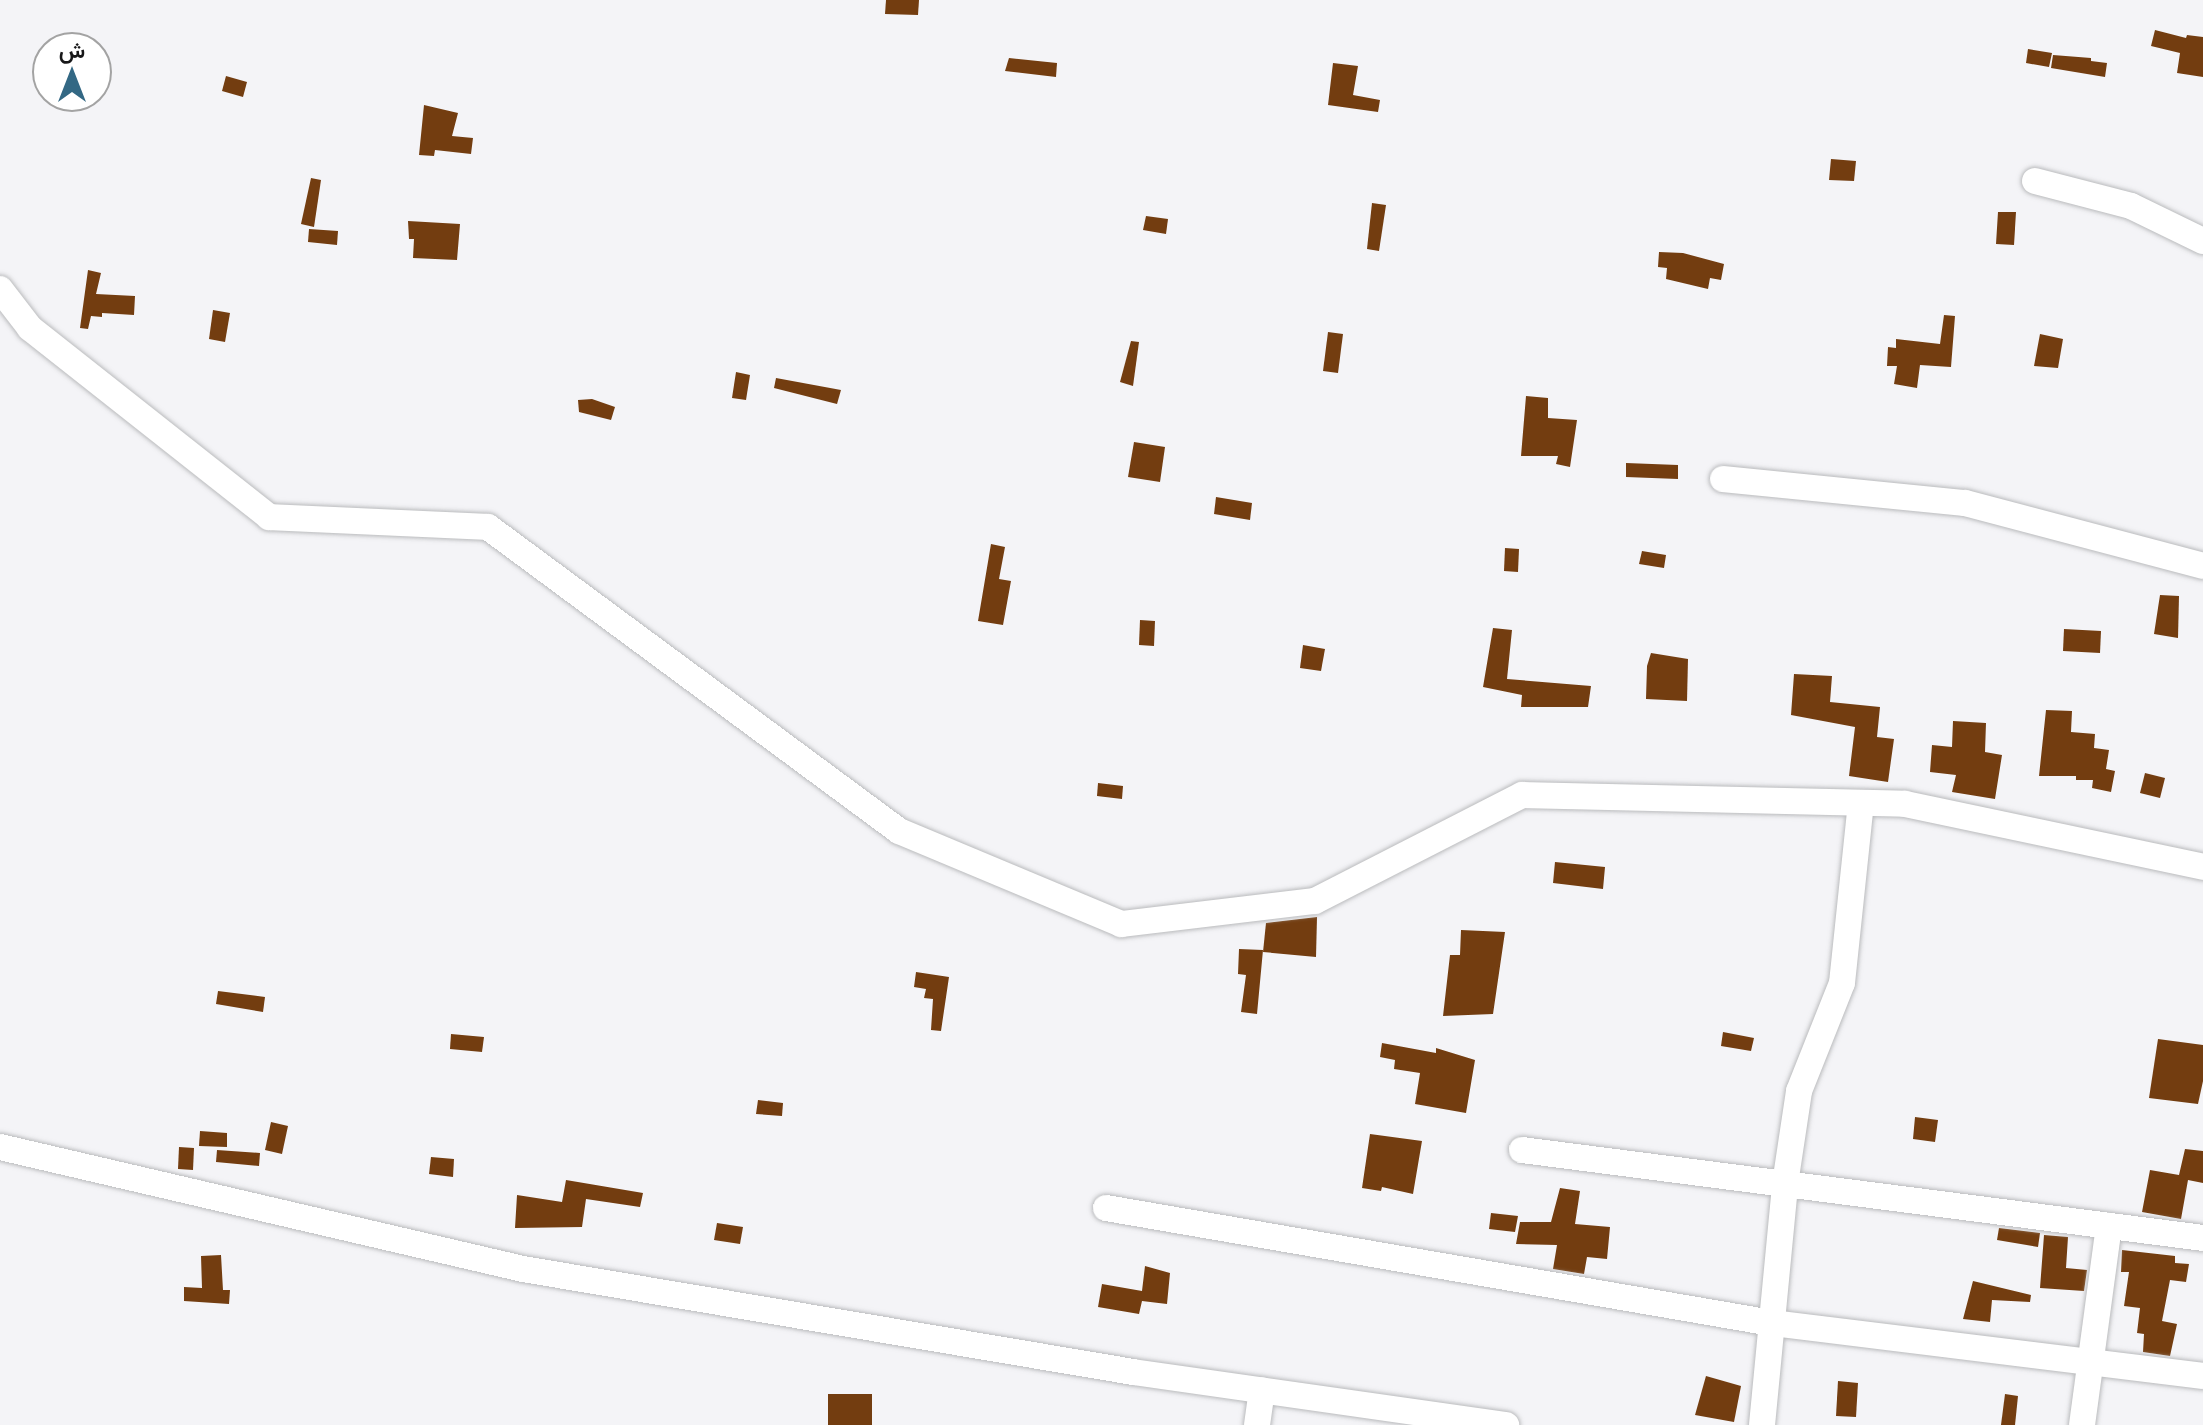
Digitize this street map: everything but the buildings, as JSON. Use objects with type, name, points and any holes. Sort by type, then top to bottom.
[{"type":"street","points":[[2035,181],[2131,206],[2203,241]]},
{"type":"street","points":[[0,289],[30,328],[269,517],[488,527],[899,831],[1121,924],[1315,901],[1522,795],[1905,804],[2203,867]]},
{"type":"street","points":[[1723,479],[1965,503],[2203,566]]},
{"type":"street","points":[[1762,1425],[1785,1184],[1799,1091],[1842,983],[1861,803]]},
{"type":"street","points":[[0,1147],[523,1269],[1133,1372],[1506,1425]]},
{"type":"street","points":[[1522,1150],[2203,1238]]},
{"type":"street","points":[[1106,1208],[1772,1323],[2203,1376]]},
{"type":"street","points":[[2082,1425],[2109,1226]]},
{"type":"street","points":[[1257,1425],[1262,1390]]}]
